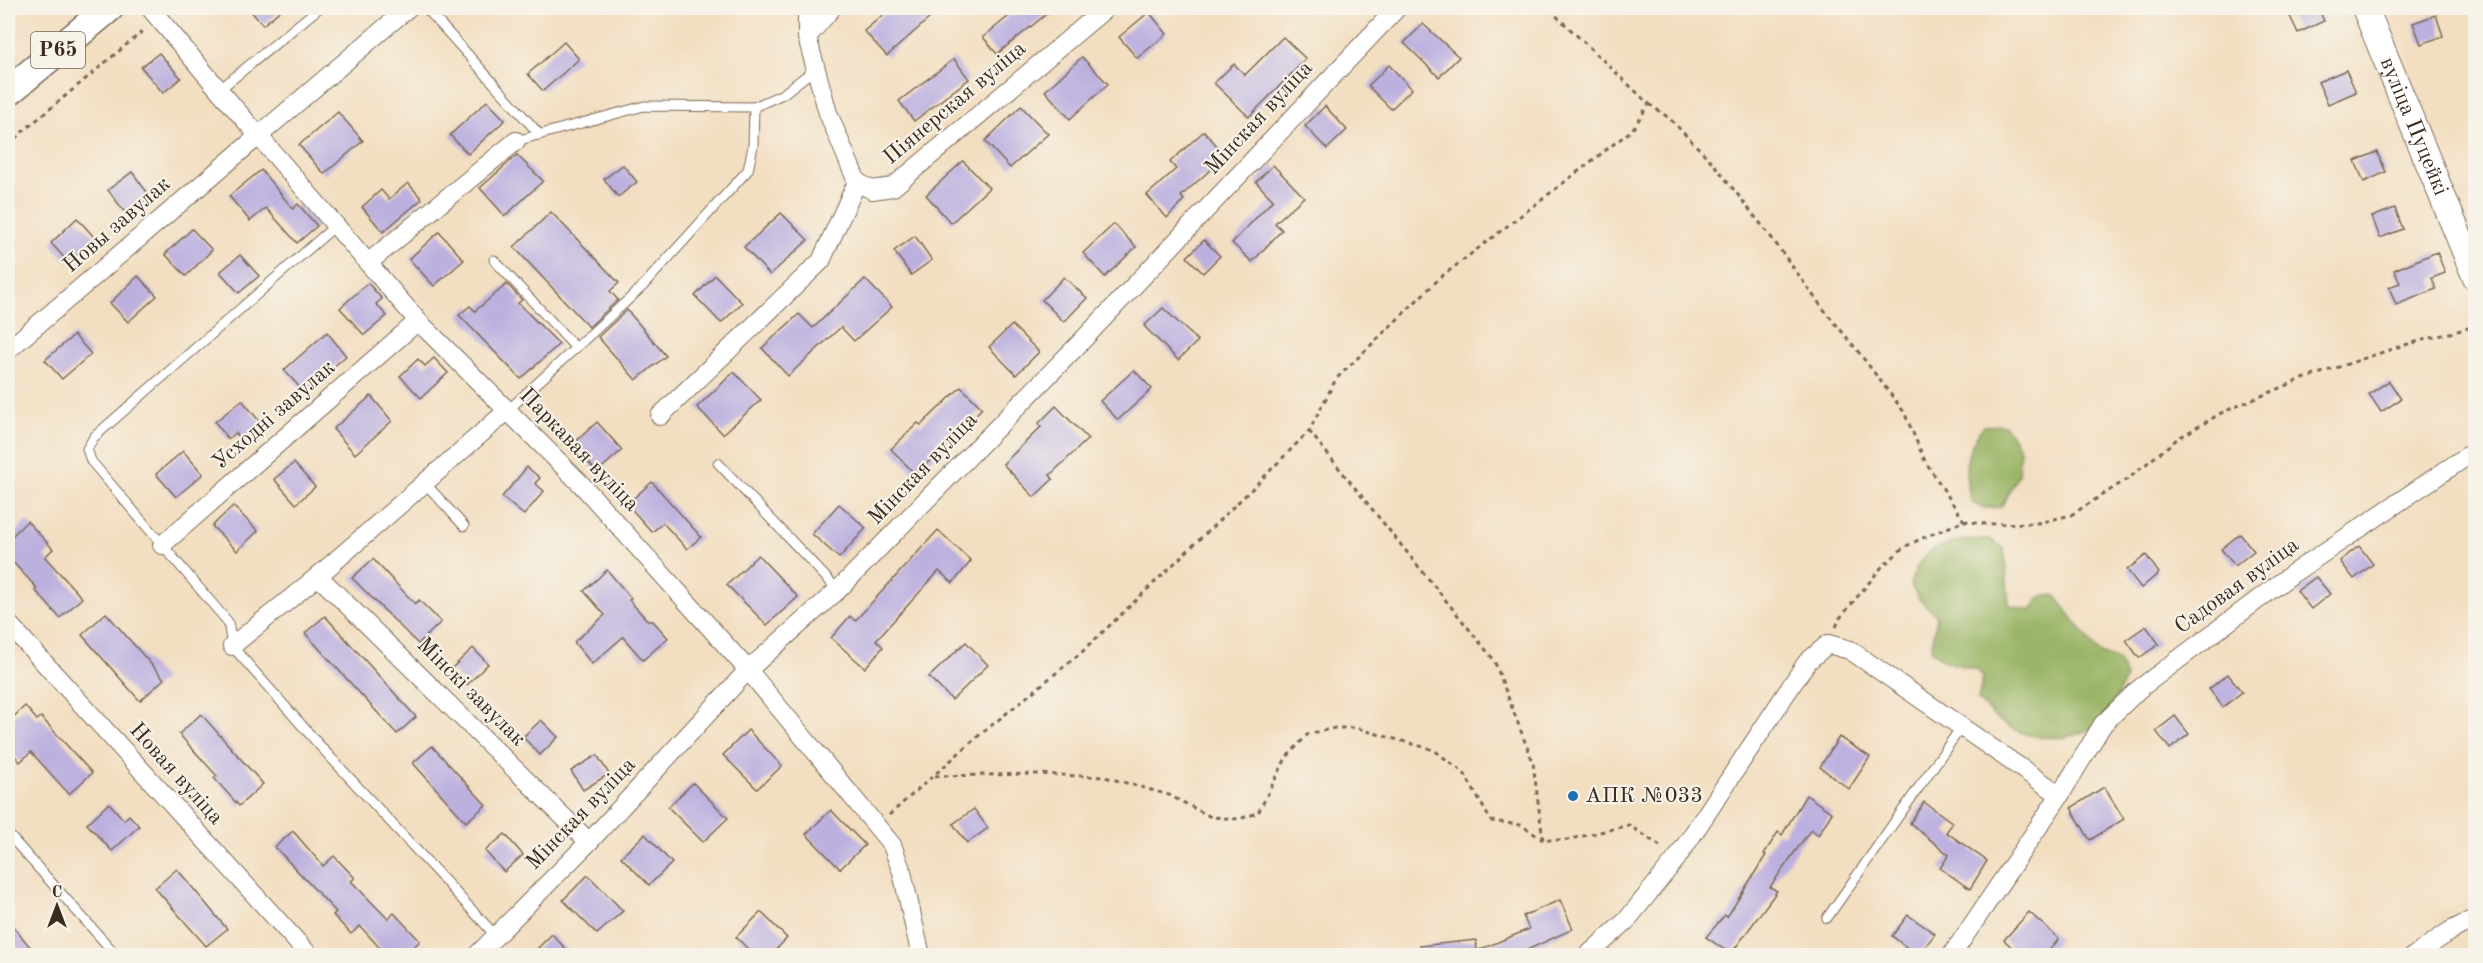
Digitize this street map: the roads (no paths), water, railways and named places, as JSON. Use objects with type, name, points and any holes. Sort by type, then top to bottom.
[{"type":"main road","name":"Р65","points":[[8,92],[109,8]]},
{"type":"street","name":"Новы завулак","points":[[8,351],[408,8]]},
{"type":"street","name":"Піянерская вуліца","points":[[807,8],[807,37],[828,113],[857,182],[872,190],[893,187],[1106,8]]},
{"type":"street","points":[[807,37],[832,8]]},
{"type":"street","name":"Мінская вуліца","points":[[476,956],[589,842],[748,670],[838,590],[1077,346],[1397,8]]},
{"type":"street","name":"вуліца Пуцейкі","points":[[2365,8],[2475,278]]},
{"type":"street","name":"Паркавая вуліца","points":[[148,15],[219,90],[418,321],[582,485],[748,670],[892,845],[902,872],[921,956]]},
{"type":"street","points":[[368,263],[516,141]]},
{"type":"street","points":[[660,416],[821,261],[857,182]]},
{"type":"street","name":"Усходні завулак","points":[[162,545],[418,321]]},
{"type":"street","points":[[232,646],[318,576],[507,411]]},
{"type":"street","name":"Садовая вуліца","points":[[1951,956],[2060,795],[2103,724],[2139,689],[2292,574],[2475,450]]},
{"type":"street","name":"Мінскі завулак","points":[[318,576],[589,842]]},
{"type":"street","name":"Новая вуліца","points":[[8,623],[310,956]]},
{"type":"street","points":[[1587,956],[1626,921],[1677,858],[1807,662],[1828,644],[1850,650],[2060,795]]},
{"type":"street","points":[[2414,956],[2450,931],[2475,918]]},
{"type":"lane","points":[[219,90],[319,8]]},
{"type":"lane","points":[[426,8],[540,135]]},
{"type":"lane","points":[[516,141],[644,106],[754,107],[783,94],[816,68]]},
{"type":"lane","points":[[507,411],[642,287],[747,170],[753,146],[754,107]]},
{"type":"lane","points":[[336,225],[94,437],[87,449],[91,461],[228,622],[232,646],[321,747],[496,936]]},
{"type":"lane","points":[[494,260],[576,348]]},
{"type":"lane","points":[[718,463],[838,590]]},
{"type":"lane","points":[[424,483],[464,526]]},
{"type":"lane","points":[[1827,918],[1962,726]]},
{"type":"lane","points":[[8,834],[117,956]]},
{"type":"place","name":"АПК №033","points":[[1573,796]]}]
